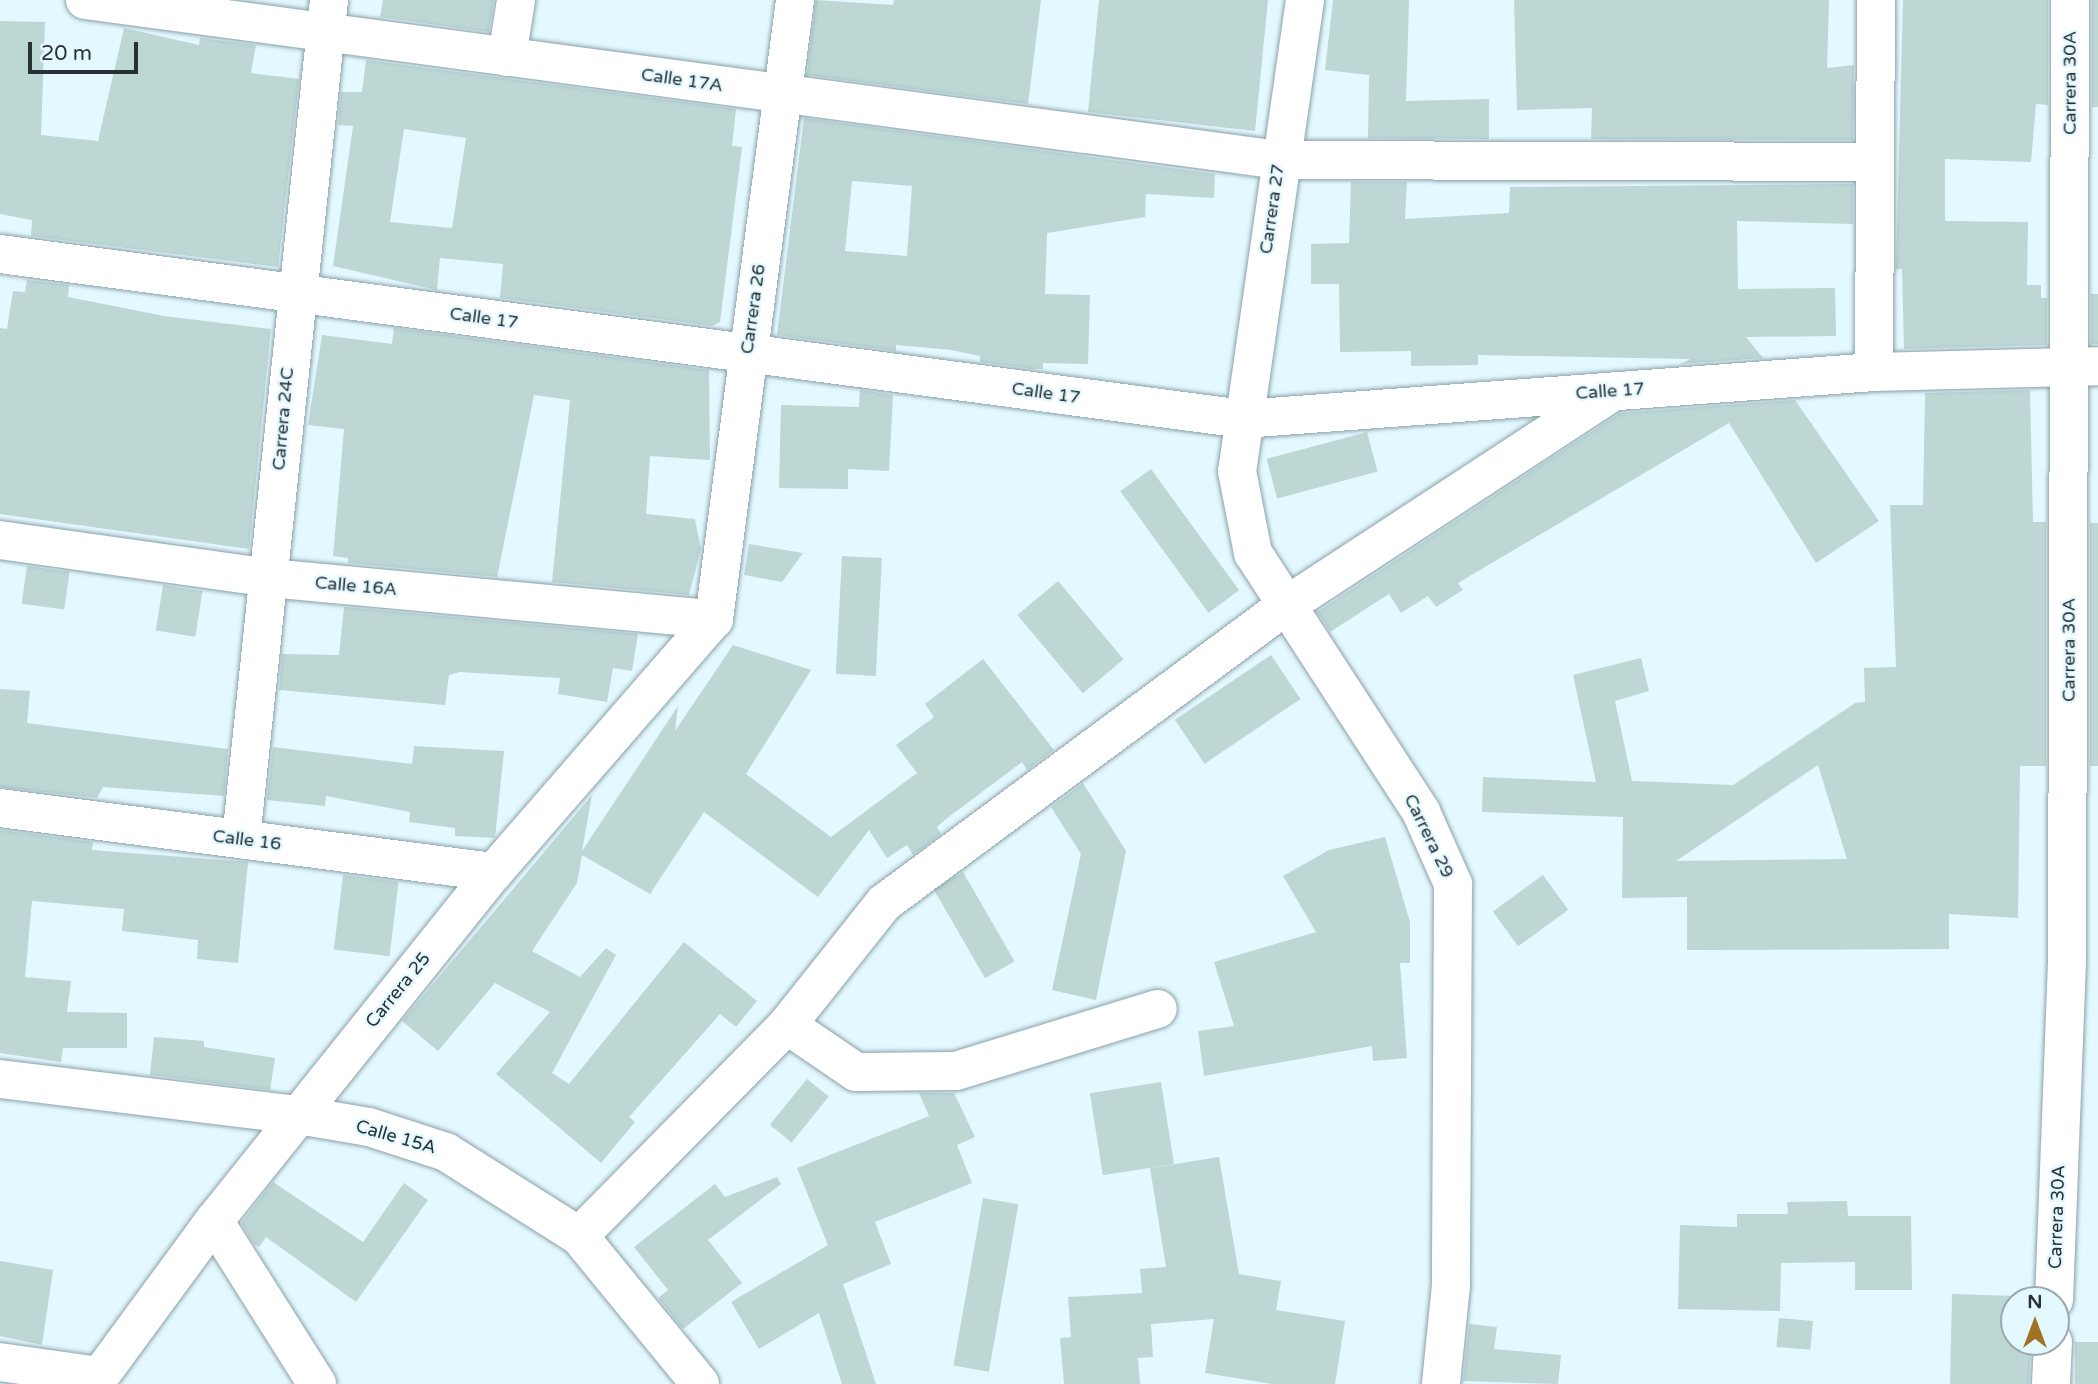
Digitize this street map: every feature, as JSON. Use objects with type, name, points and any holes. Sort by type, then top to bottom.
[{"type":"street","name":"Calle 17A","points":[[85,0],[327,16],[508,57],[1279,160],[1873,162]]},
{"type":"street","points":[[508,57],[516,0]]},
{"type":"street","name":"Carrera 26","points":[[715,619],[747,353],[795,0]]},
{"type":"street","name":"Carrera 27","points":[[1243,419],[1279,160],[1305,0]]},
{"type":"street","points":[[1874,372],[1873,162],[1876,0]]},
{"type":"street","name":"Carrera 30A","points":[[2055,1286],[2085,366],[2070,0]]},
{"type":"street","name":"Carrera 24C","points":[[240,839],[269,578],[294,293],[327,16]]},
{"type":"street","name":"Calle 17","points":[[0,254],[1243,419],[1874,372],[2085,366]]},
{"type":"street","points":[[579,1237],[787,1025],[884,903],[1284,607],[1615,391]]},
{"type":"street","name":"Carrera 29","points":[[1243,419],[1237,471],[1242,513],[1253,553],[1284,607],[1421,812],[1453,884],[1451,1285],[1441,1384]]},
{"type":"street","name":"Calle 16A","points":[[0,540],[269,578],[715,619]]},
{"type":"street","name":"Carrera 25","points":[[0,1362],[100,1376],[214,1220],[494,872],[715,619]]},
{"type":"street","name":"Calle 16","points":[[0,807],[494,872]]},
{"type":"street","points":[[787,1025],[856,1072],[956,1071],[1158,1009]]},
{"type":"street","name":"Calle 15A","points":[[0,1079],[298,1115],[369,1127],[446,1152],[579,1237],[699,1384]]},
{"type":"street","points":[[214,1220],[317,1384]]},
{"type":"street","points":[[2051,1384],[2052,1356]]},
{"type":"building","points":[[383,0],[494,0],[489,32],[380,17]]},
{"type":"building","points":[[816,0],[893,5],[894,0],[1041,0],[1028,104],[807,75]]},
{"type":"building","points":[[1099,0],[1268,0],[1255,131],[1088,112]]},
{"type":"building","points":[[1333,0],[1409,0],[1406,101],[1489,99],[1489,139],[1368,138],[1369,75],[1325,70]]},
{"type":"building","points":[[1514,0],[1829,0],[1827,68],[1854,65],[1853,140],[1591,139],[1592,108],[1517,110]]},
{"type":"building","points":[[1903,0],[2048,0],[2048,105],[2036,104],[2031,162],[1945,159],[1945,221],[2028,222],[2027,285],[2041,285],[2041,298],[2047,298],[2047,345],[1904,349],[1902,269],[1896,269]]},
{"type":"building","points":[[2092,0],[2098,0],[2098,107],[2092,107]]},
{"type":"building","points":[[0,21],[45,22],[41,135],[98,141],[124,28],[199,45],[200,38],[256,45],[251,73],[299,79],[278,267],[31,236],[32,220],[0,214]]},
{"type":"building","points":[[366,60],[736,109],[732,146],[742,147],[720,322],[712,326],[500,298],[503,264],[440,258],[437,290],[333,266],[353,126],[338,125],[341,92],[362,92]],"holes":[[[404,129],[466,138],[452,228],[390,222]]]},
{"type":"building","points":[[804,118],[1215,174],[1214,198],[1146,194],[1145,217],[1047,233],[1045,294],[1090,295],[1088,364],[1043,363],[1043,369],[1032,369],[980,362],[980,356],[951,350],[896,345],[896,351],[777,335]],"holes":[[[852,181],[912,186],[907,256],[845,251]]]},
{"type":"building","points":[[1351,182],[1407,182],[1405,219],[1509,213],[1510,187],[1853,184],[1853,224],[1737,221],[1738,289],[1835,288],[1836,336],[1746,337],[1763,358],[1681,364],[1690,359],[1478,355],[1478,365],[1411,366],[1411,351],[1340,352],[1339,284],[1311,284],[1311,244],[1349,243]]},
{"type":"building","points":[[27,280],[69,285],[68,297],[164,316],[271,329],[249,549],[0,514],[0,328],[7,329],[13,291],[25,292]]},
{"type":"building","points":[[2091,294],[2098,294],[2098,344],[2091,344]]},
{"type":"building","points":[[394,328],[709,370],[710,460],[650,456],[646,514],[695,519],[701,549],[689,595],[552,582],[570,400],[534,395],[497,577],[348,563],[348,558],[333,556],[344,429],[308,425],[322,335],[392,344]]},
{"type":"building","points":[[860,390],[893,395],[889,471],[848,469],[848,489],[779,488],[781,405],[859,407]]},
{"type":"building","points":[[2030,390],[2033,522],[2046,522],[2046,766],[2020,766],[2018,918],[1949,914],[1949,949],[1687,950],[1687,897],[1622,898],[1623,817],[1482,812],[1483,777],[1596,782],[1573,675],[1641,658],[1649,691],[1615,701],[1632,781],[1733,785],[1855,703],[1865,702],[1864,668],[1896,667],[1890,505],[1923,505],[1925,393]],"holes":[[[1818,765],[1847,859],[1676,861]]]},
{"type":"building","points":[[1795,400],[1879,521],[1816,563],[1729,423],[1458,583],[1463,590],[1436,607],[1428,596],[1401,613],[1389,594],[1330,632],[1317,612],[1620,413]]},
{"type":"building","points":[[1367,432],[1378,472],[1277,499],[1267,459]]},
{"type":"building","points":[[1151,469],[1239,590],[1208,613],[1120,491]]},
{"type":"building","points":[[2090,523],[2098,523],[2098,766],[2090,766]]},
{"type":"building","points":[[749,544],[803,553],[782,582],[744,575]]},
{"type":"building","points":[[842,556],[882,558],[876,676],[836,674]]},
{"type":"building","points":[[27,566],[70,572],[64,610],[22,604]]},
{"type":"building","points":[[1058,581],[1124,659],[1083,693],[1017,615]]},
{"type":"building","points":[[163,585],[203,591],[195,637],[156,630]]},
{"type":"building","points":[[344,607],[638,634],[632,671],[613,668],[607,702],[558,694],[560,678],[460,672],[449,675],[445,705],[279,690],[282,654],[339,655]]},
{"type":"building","points":[[733,645],[811,670],[746,774],[831,837],[917,773],[896,745],[934,717],[925,704],[983,659],[1054,750],[1027,770],[1022,762],[946,819],[937,827],[941,834],[913,855],[907,845],[887,858],[869,830],[818,897],[704,812],[650,894],[582,855],[577,883],[532,951],[580,977],[606,948],[616,955],[552,1073],[569,1084],[684,942],[757,1001],[736,1027],[720,1014],[629,1117],[635,1122],[601,1163],[496,1074],[550,1012],[495,983],[438,1051],[402,1021],[592,795],[582,851],[678,706],[675,731]]},
{"type":"building","points":[[1271,655],[1301,699],[1204,764],[1175,720]]},
{"type":"building","points":[[0,689],[30,691],[27,723],[228,749],[224,796],[103,787],[97,798],[0,787]]},
{"type":"building","points":[[414,746],[504,751],[495,838],[455,836],[455,828],[409,822],[410,812],[326,796],[325,806],[267,800],[273,747],[412,764]]},
{"type":"building","points":[[1083,783],[1126,851],[1096,1000],[1052,990],[1081,854],[1051,807]]},
{"type":"building","points":[[0,830],[93,842],[92,850],[248,862],[238,963],[197,959],[198,940],[122,931],[124,909],[32,901],[25,977],[71,981],[67,1012],[127,1013],[127,1048],[63,1048],[61,1062],[0,1053]]},
{"type":"building","points":[[1385,837],[1410,922],[1410,963],[1400,963],[1407,1058],[1373,1061],[1372,1046],[1204,1076],[1198,1031],[1234,1026],[1214,962],[1316,932],[1283,876],[1329,850]]},
{"type":"building","points":[[963,872],[1014,961],[985,978],[934,889]]},
{"type":"building","points":[[343,875],[399,882],[389,956],[334,949]]},
{"type":"building","points":[[1543,875],[1568,910],[1518,946],[1493,911]]},
{"type":"building","points":[[154,1037],[204,1041],[204,1047],[275,1058],[270,1090],[150,1075]]},
{"type":"building","points":[[807,1079],[829,1097],[792,1142],[770,1125]]},
{"type":"building","points":[[1161,1082],[1174,1164],[1103,1175],[1090,1093]]},
{"type":"building","points":[[919,1093],[954,1093],[975,1137],[957,1145],[972,1183],[875,1222],[891,1264],[843,1284],[876,1384],[842,1384],[819,1313],[759,1349],[731,1302],[828,1245],[797,1168],[929,1116]]},
{"type":"building","points":[[1219,1157],[1239,1274],[1281,1281],[1276,1310],[1345,1321],[1335,1384],[1272,1384],[1205,1373],[1214,1319],[1151,1324],[1153,1357],[1138,1358],[1140,1384],[1064,1384],[1060,1338],[1071,1337],[1068,1297],[1142,1293],[1140,1269],[1166,1267],[1150,1168]]},
{"type":"building","points":[[777,1177],[781,1184],[708,1240],[742,1283],[683,1329],[658,1298],[668,1290],[634,1247],[715,1184],[725,1197]]},
{"type":"building","points":[[273,1182],[363,1242],[404,1183],[428,1200],[356,1302],[266,1237],[259,1247],[254,1244],[241,1223]]},
{"type":"building","points":[[983,1198],[1018,1204],[989,1372],[953,1365]]},
{"type":"building","points":[[1847,1201],[1848,1216],[1911,1216],[1912,1290],[1855,1290],[1855,1262],[1781,1263],[1780,1311],[1678,1309],[1680,1225],[1737,1227],[1737,1214],[1788,1214],[1787,1202]]},
{"type":"building","points":[[0,1261],[53,1270],[42,1345],[0,1336]]},
{"type":"building","points":[[1952,1294],[2000,1296],[2000,1356],[2030,1356],[2029,1384],[1950,1384]]},
{"type":"building","points":[[1779,1318],[1813,1321],[1810,1350],[1776,1347]]},
{"type":"building","points":[[1469,1324],[1497,1327],[1494,1349],[1561,1355],[1558,1384],[1463,1381]]},
{"type":"building","points":[[2075,1342],[2098,1342],[2098,1384],[2075,1384]]}]
